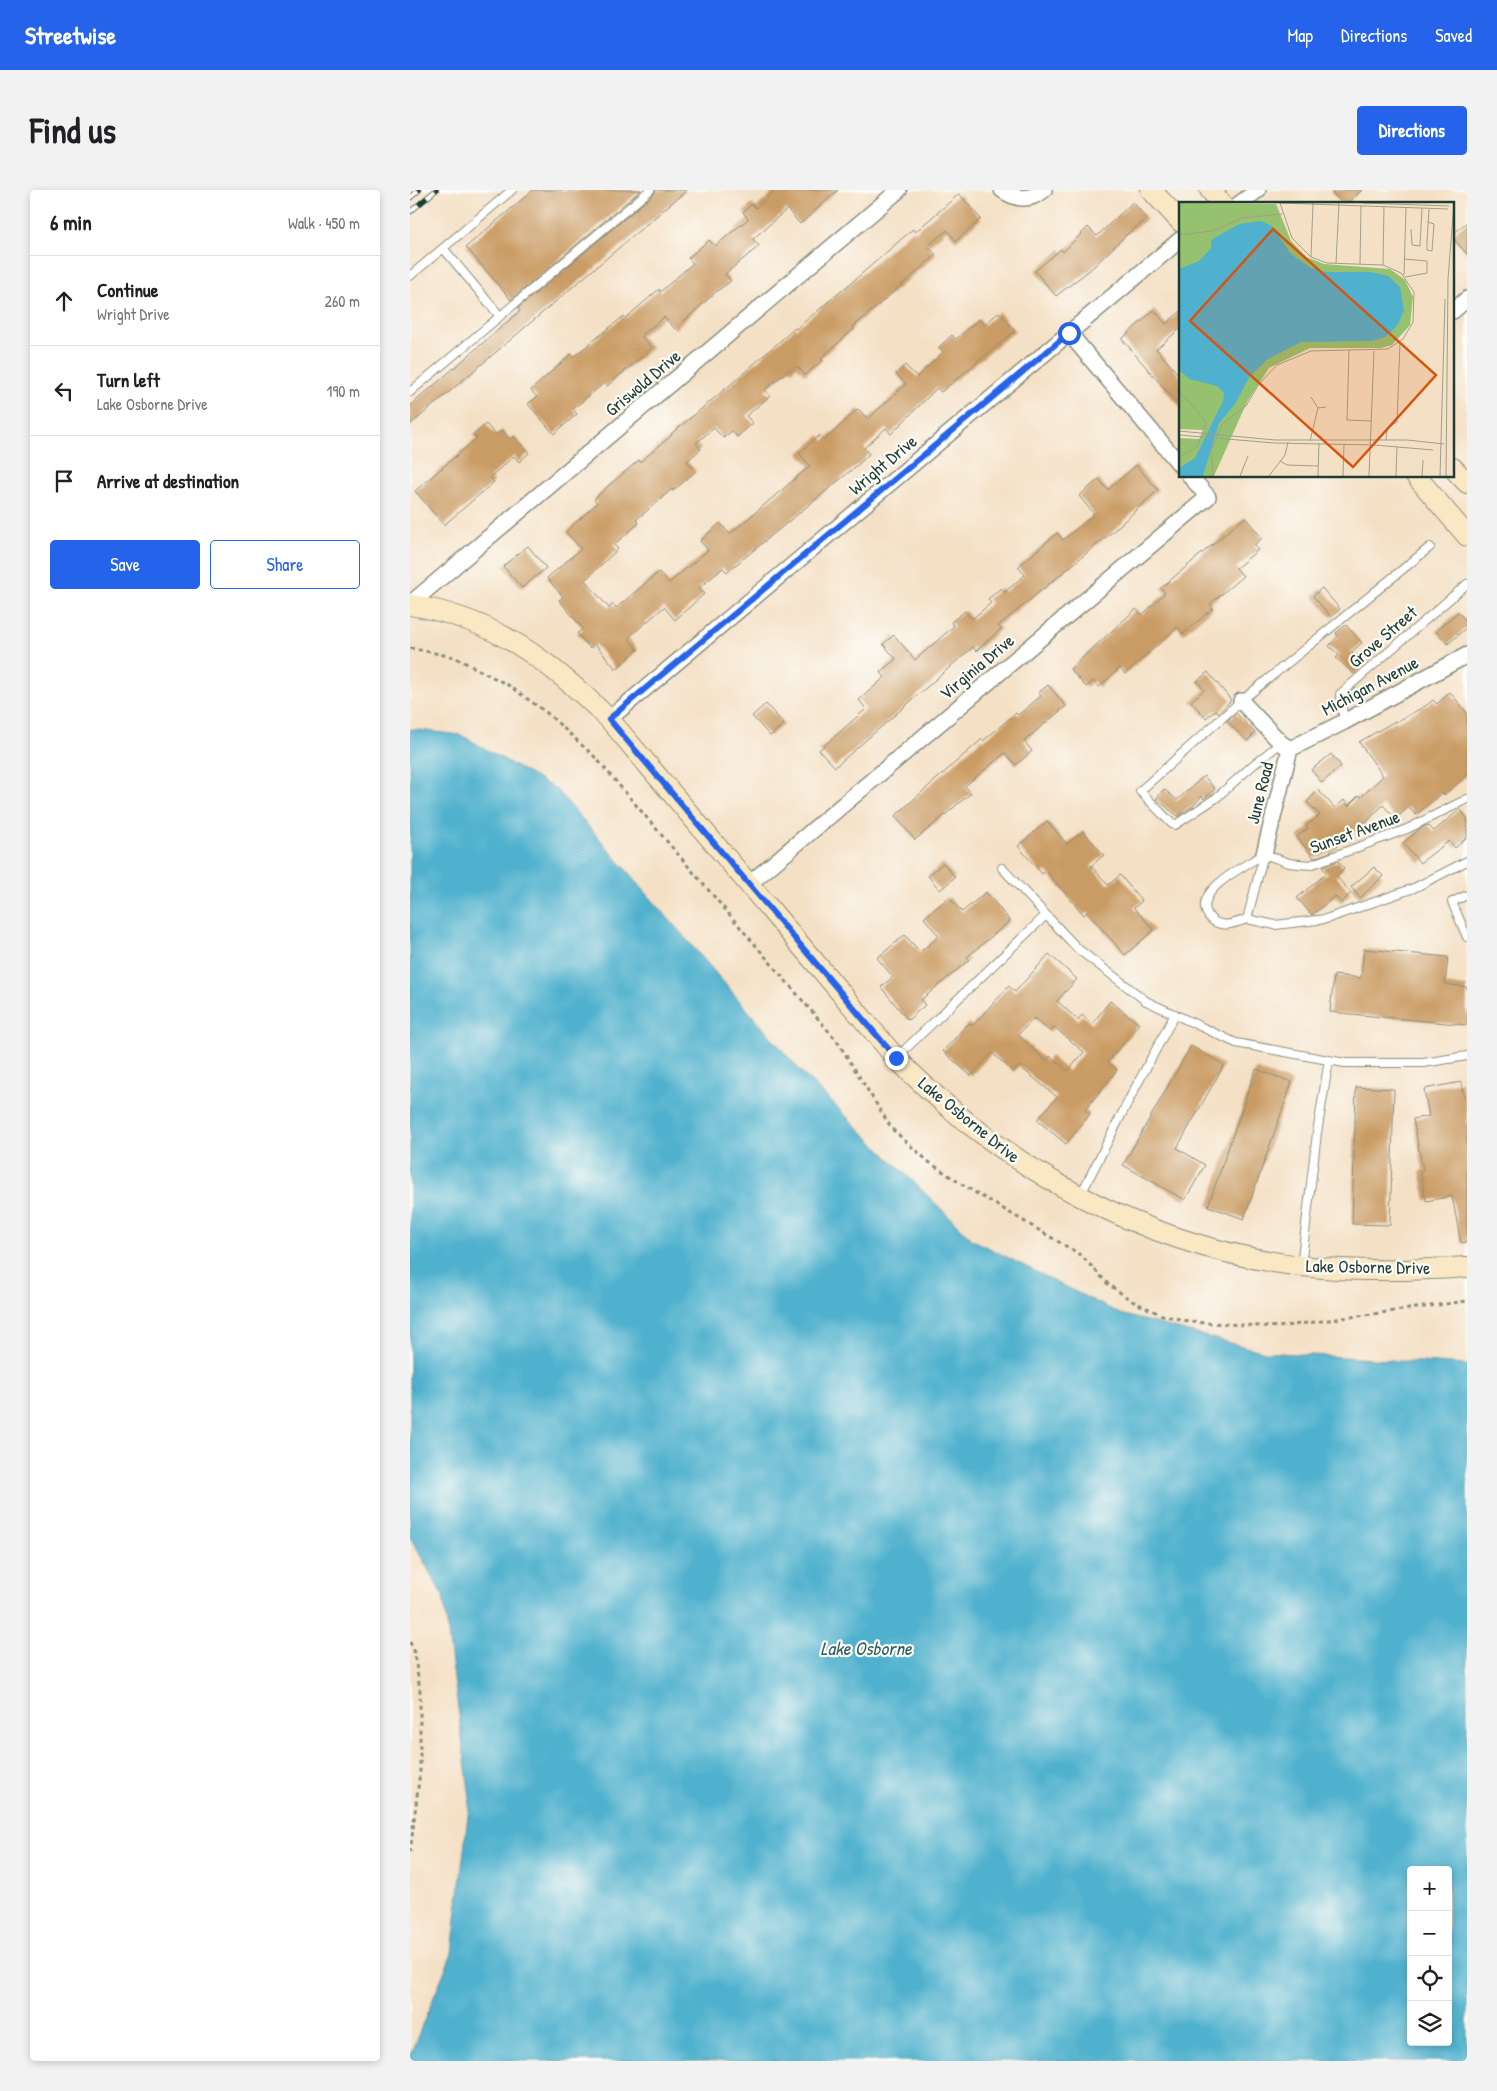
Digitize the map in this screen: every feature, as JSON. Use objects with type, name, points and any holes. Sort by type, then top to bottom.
[{"type":"street","name":"Griswold Drive","points":[[410,605],[899,190]]},
{"type":"street","points":[[1002,190],[1010,196],[1024,198],[1037,195],[1044,190]]},
{"type":"street","points":[[1151,190],[1179,220]]},
{"type":"street","points":[[1210,190],[1220,202]]},
{"type":"street","points":[[1242,202],[1258,190]]},
{"type":"street","name":"Wright Drive","points":[[609,719],[1179,241]]},
{"type":"street","points":[[1454,310],[1467,299]]},
{"type":"street","points":[[1069,333],[1179,464]]},
{"type":"street","points":[[1454,469],[1467,483]]},
{"type":"street","name":"Virginia Drive","points":[[749,884],[1208,497],[1192,478]]},
{"type":"street","points":[[1418,478],[1467,536]]},
{"type":"street","name":"Lake Osborne Drive","points":[[410,605],[455,615],[488,628],[522,646],[552,666],[576,686],[609,719],[896,1058],[926,1088],[970,1126],[1017,1160],[1080,1196],[1150,1228],[1212,1248],[1258,1259],[1301,1266],[1399,1271],[1467,1266]]},
{"type":"street","name":"Michigan Avenue","points":[[1286,746],[1344,722],[1467,655]]},
{"type":"street","name":"June Road","points":[[1241,701],[1286,746],[1264,854]]},
{"type":"lane","points":[[410,276],[512,190]]},
{"type":"lane","points":[[410,392],[499,315],[650,190]]},
{"type":"lane","points":[[443,248],[499,315]]},
{"type":"lane","points":[[1286,746],[1252,765],[1216,798],[1175,825],[1140,791],[1241,701],[1430,547]]},
{"type":"lane","name":"Grove Street","points":[[1344,722],[1340,694],[1467,584]]},
{"type":"lane","name":"Sunset Avenue","points":[[1264,854],[1289,864],[1310,865],[1407,829],[1467,799]]},
{"type":"lane","points":[[1247,919],[1264,854]]},
{"type":"lane","points":[[1264,854],[1216,885],[1206,896],[1204,904],[1207,913],[1218,924],[1229,925],[1247,919],[1275,925],[1326,919],[1414,888],[1467,861]]},
{"type":"lane","points":[[1002,868],[1078,949],[1146,1001],[1236,1043],[1345,1063],[1423,1064],[1467,1056]]},
{"type":"lane","points":[[1467,895],[1452,902],[1467,936]]},
{"type":"lane","points":[[896,1058],[1046,915]]},
{"type":"lane","points":[[1080,1196],[1175,1014]]},
{"type":"lane","points":[[1301,1266],[1317,1133],[1329,1060]]},
{"type":"path","points":[[410,1642],[414,1651],[420,1690],[420,1772],[410,1853]]},
{"type":"water","name":"Lake Osborne","points":[[410,729],[461,735],[557,790],[804,1075],[973,1240],[1120,1314],[1265,1352],[1467,1365],[1467,2061],[410,2061],[410,2055],[452,1953],[470,1798],[443,1596],[410,1537]]},
{"type":"building","points":[[533,190],[641,190],[511,300],[466,247]]},
{"type":"building","points":[[656,190],[687,190],[410,425],[410,406],[520,311],[518,308],[654,194]]},
{"type":"building","points":[[775,190],[838,190],[800,224],[787,209],[753,239],[759,246],[725,274],[731,281],[717,291],[675,329],[664,317],[641,336],[652,348],[607,386],[604,383],[573,409],[577,414],[554,434],[528,404],[537,397],[531,390],[571,354],[573,357],[624,316],[626,318],[659,289],[660,292],[693,263],[688,258],[709,240],[715,246],[748,219],[743,212],[752,204],[756,208]]},
{"type":"building","points":[[1330,190],[1362,190],[1348,202],[1340,202]]},
{"type":"building","points":[[959,194],[981,219],[956,241],[947,230],[928,246],[936,255],[853,327],[854,329],[821,358],[823,360],[805,375],[797,366],[792,371],[790,369],[765,390],[770,396],[746,416],[753,423],[737,437],[732,431],[723,438],[714,428],[696,443],[701,449],[687,461],[696,471],[636,520],[639,523],[614,545],[618,549],[585,580],[609,608],[613,604],[616,608],[659,572],[669,583],[708,550],[700,541],[720,523],[730,534],[810,466],[799,453],[820,435],[824,441],[858,409],[868,419],[906,384],[896,374],[905,365],[917,377],[943,352],[939,347],[952,335],[956,339],[979,319],[984,325],[999,312],[1015,331],[941,392],[937,388],[891,434],[886,428],[864,448],[869,454],[860,463],[727,572],[723,568],[699,588],[704,594],[675,620],[664,607],[628,638],[638,650],[616,669],[595,644],[590,648],[577,633],[583,629],[559,600],[563,597],[547,578],[581,549],[566,532],[597,503],[594,499],[608,486],[639,460],[640,462],[913,229],[915,232]]},
{"type":"building","points":[[1133,202],[1147,219],[1126,235],[1091,269],[1056,296],[1035,271],[1061,249],[1063,252],[1088,227],[1097,236]]},
{"type":"building","points":[[1467,222],[1467,254],[1454,239],[1454,233]]},
{"type":"building","points":[[1154,310],[1166,324],[1179,313],[1179,330],[1156,349],[1179,375],[1179,406],[1122,339]]},
{"type":"building","points":[[486,424],[496,435],[502,430],[510,439],[514,436],[529,453],[519,462],[514,456],[490,477],[494,482],[444,525],[415,491],[477,438],[473,435]]},
{"type":"building","points":[[1136,465],[1158,490],[1111,533],[998,626],[1001,629],[976,651],[973,647],[835,767],[819,750],[866,709],[859,700],[885,677],[880,672],[896,659],[883,644],[894,635],[915,660],[954,626],[951,622],[965,611],[972,619],[991,603],[988,599],[1001,588],[1005,592],[1025,575],[1018,567],[1057,533],[1063,540],[1094,514],[1079,496],[1099,479],[1108,490]]},
{"type":"building","points":[[1245,517],[1262,538],[1254,545],[1258,550],[1236,568],[1243,576],[1210,604],[1213,608],[1183,634],[1178,627],[1125,674],[1120,668],[1099,687],[1093,681],[1086,687],[1070,669],[1136,609],[1142,615],[1165,593],[1161,588]]},
{"type":"building","points":[[528,546],[546,568],[522,588],[503,566]]},
{"type":"building","points":[[1322,588],[1340,609],[1331,617],[1313,596]]},
{"type":"building","points":[[1458,612],[1467,622],[1467,627],[1448,644],[1436,631]]},
{"type":"building","points":[[1346,625],[1362,643],[1351,652],[1364,664],[1354,674],[1336,658],[1339,655],[1329,646],[1338,636],[1336,633]]},
{"type":"building","points":[[1208,672],[1231,700],[1219,713],[1216,710],[1206,718],[1191,701],[1204,690],[1197,681]]},
{"type":"building","points":[[1048,685],[1066,706],[1024,741],[1032,751],[1016,765],[1005,753],[965,786],[971,793],[915,840],[895,816],[982,739],[983,741],[1016,713],[1018,715],[1041,696],[1038,693]]},
{"type":"building","points":[[1450,692],[1467,713],[1467,775],[1444,795],[1442,793],[1416,815],[1408,807],[1396,819],[1383,805],[1359,830],[1357,828],[1330,852],[1314,858],[1297,837],[1308,828],[1306,826],[1320,815],[1307,802],[1318,790],[1335,808],[1344,800],[1348,806],[1359,795],[1361,797],[1383,776],[1359,742],[1433,700],[1437,704]]},
{"type":"building","points":[[766,704],[784,724],[770,736],[752,716]]},
{"type":"building","points":[[1236,713],[1255,733],[1247,741],[1227,721]]},
{"type":"building","points":[[1331,754],[1341,766],[1322,783],[1311,770]]},
{"type":"building","points":[[1204,776],[1215,789],[1204,799],[1202,796],[1193,806],[1178,816],[1156,799],[1164,789],[1177,800]]},
{"type":"building","points":[[1460,809],[1467,818],[1467,837],[1455,848],[1449,841],[1420,863],[1403,843],[1421,828],[1428,825],[1434,831]]},
{"type":"building","points":[[1047,821],[1067,844],[1083,831],[1104,855],[1091,866],[1108,885],[1120,875],[1142,901],[1134,908],[1154,930],[1125,955],[1087,912],[1084,915],[1046,871],[1042,874],[1018,846]]},
{"type":"building","points":[[1338,861],[1344,868],[1336,876],[1351,893],[1341,903],[1335,896],[1312,915],[1297,898],[1327,873],[1322,867]]},
{"type":"building","points":[[943,863],[955,877],[940,890],[928,876]]},
{"type":"building","points":[[1374,867],[1383,876],[1360,898],[1351,887]]},
{"type":"building","points":[[986,892],[1010,921],[967,957],[969,960],[921,1000],[925,1005],[908,1020],[881,987],[893,977],[877,958],[905,935],[920,952],[939,936],[924,918],[949,897],[962,912]]},
{"type":"building","points":[[1364,949],[1448,957],[1445,984],[1467,987],[1467,1025],[1330,1012],[1334,975],[1361,978]]},
{"type":"building","points":[[1049,954],[1077,979],[1057,1001],[1078,1020],[1082,1015],[1092,1024],[1110,1001],[1139,1024],[1108,1062],[1117,1070],[1085,1110],[1090,1114],[1066,1144],[1037,1120],[1057,1097],[1019,1066],[1014,1072],[992,1053],[971,1076],[943,1051],[969,1023],[972,1026],[1009,986],[1015,992]],"holes":[[[1034,1018],[1050,1032],[1054,1027],[1084,1052],[1068,1071],[1050,1056],[1046,1061],[1018,1035]]]},
{"type":"building","points":[[1191,1046],[1224,1065],[1177,1148],[1205,1165],[1185,1200],[1123,1165]]},
{"type":"building","points":[[1256,1069],[1292,1082],[1244,1219],[1208,1206]]},
{"type":"building","points":[[1461,1082],[1467,1113],[1467,1242],[1461,1243],[1452,1196],[1426,1201],[1420,1171],[1423,1170],[1413,1119],[1429,1116],[1424,1089]]},
{"type":"building","points":[[1356,1087],[1394,1089],[1390,1225],[1352,1224]]},
{"type":"railway","points":[[410,198],[419,190]]},
{"type":"railway","points":[[410,212],[436,190]]},
{"type":"route","points":[[896,1058],[609,719],[1069,333]]}]
